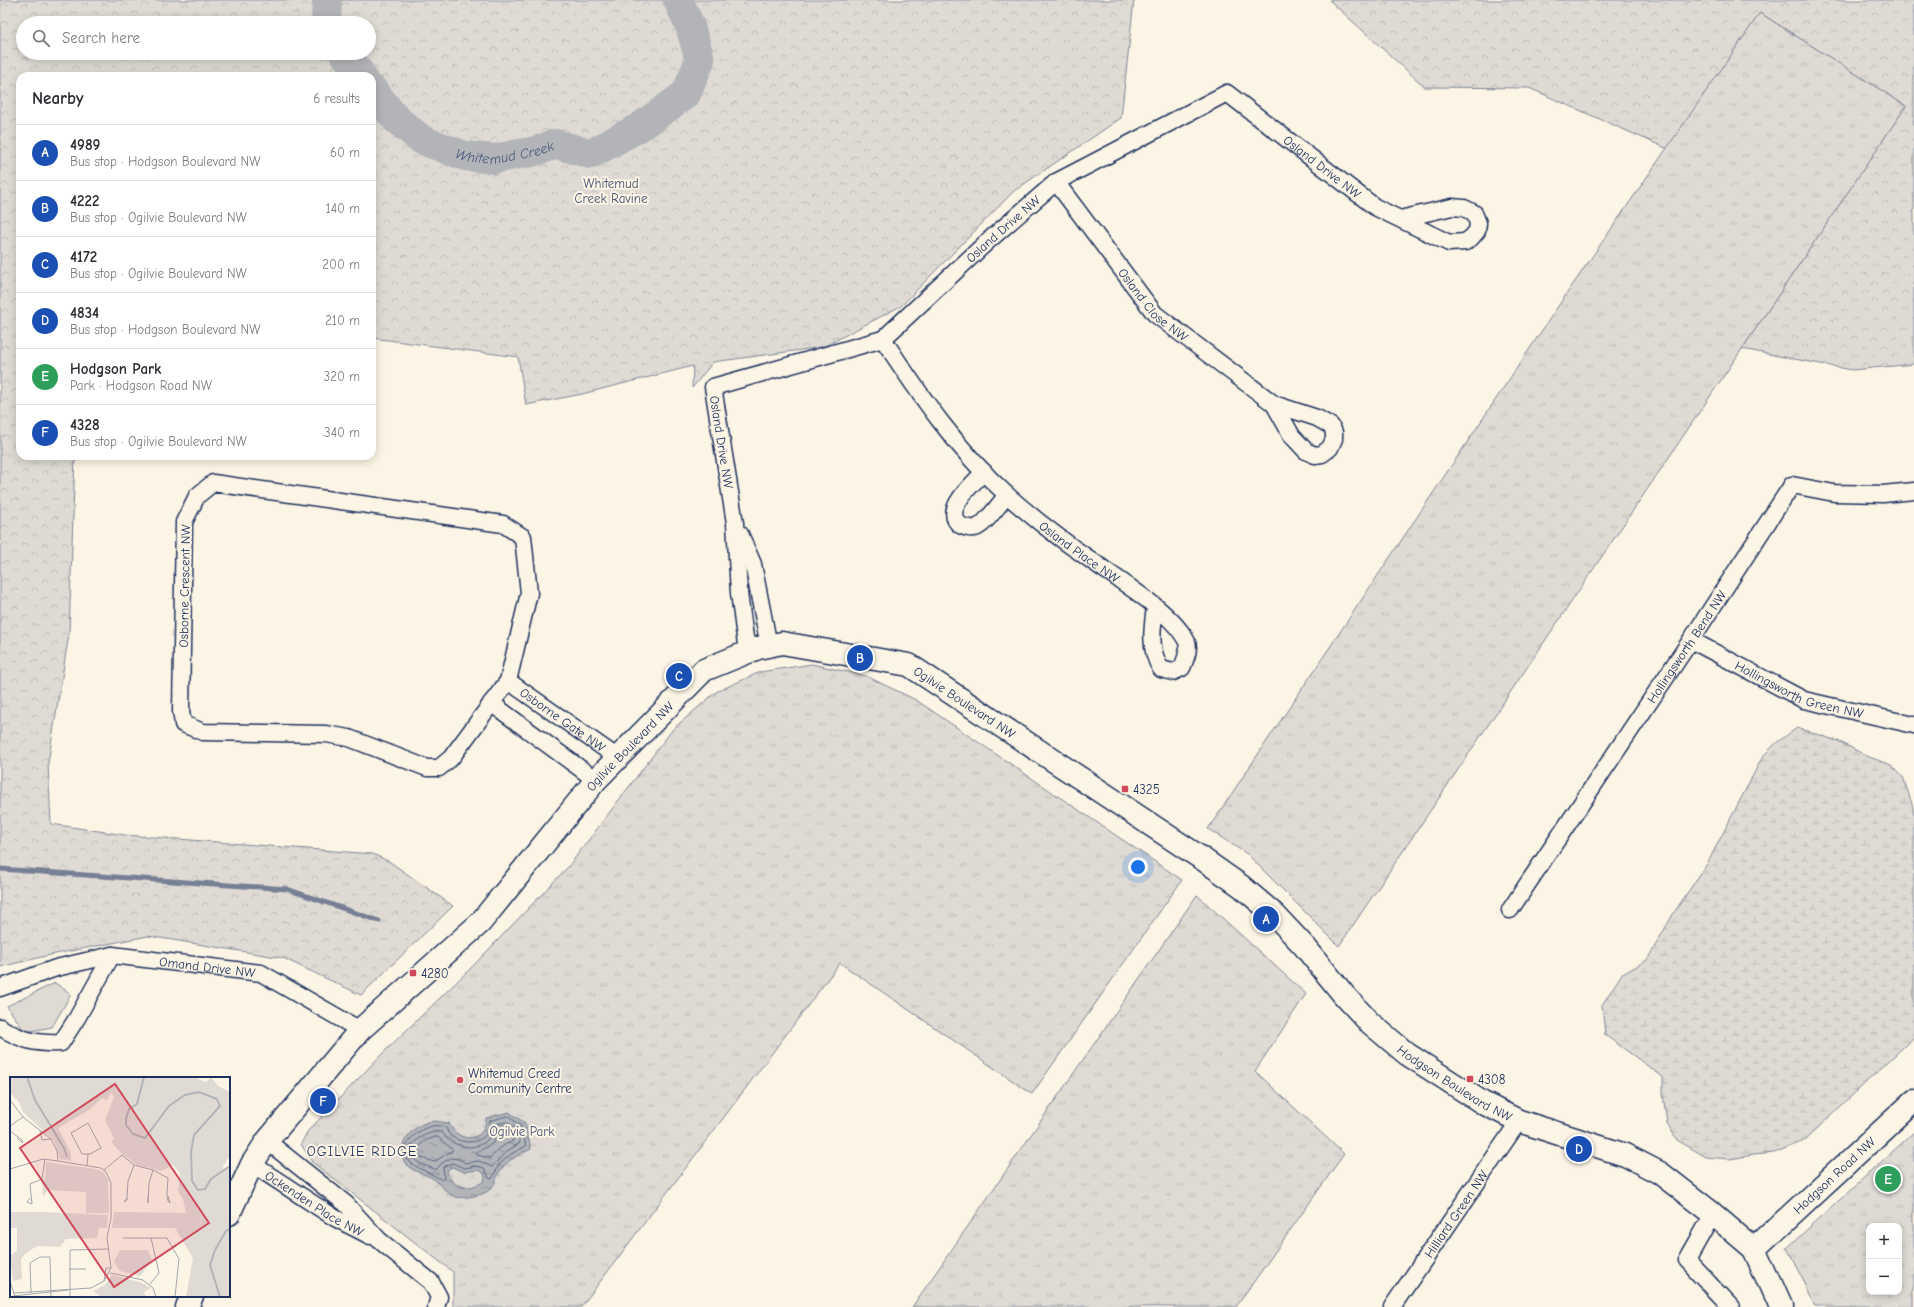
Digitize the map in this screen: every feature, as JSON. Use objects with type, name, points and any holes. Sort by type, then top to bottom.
[{"type":"street","name":"Osland Drive NW","points":[[747,652],[739,593],[735,523],[713,387],[883,339],[988,241],[1056,182],[1227,93],[1375,207],[1400,219]]},
{"type":"street","name":"Osland Close NW","points":[[1056,182],[1156,314],[1274,404]]},
{"type":"street","name":"Osland Place NW","points":[[883,339],[913,384],[964,451],[1007,495],[1049,529],[1155,607]]},
{"type":"street","points":[[984,472],[964,494],[954,510],[954,517],[960,524],[968,528],[975,528],[982,524],[1007,495]]},
{"type":"street","name":"Osborne Crescent NW","points":[[213,483],[503,524],[523,537],[529,593],[508,681],[491,703],[451,758],[439,768],[427,768],[349,738],[326,734],[203,732],[183,724],[181,710],[184,522],[197,496],[213,483]]},
{"type":"street","name":"Hollingsworth Bend NW","points":[[1510,910],[1691,640],[1792,485],[1834,493],[1883,494],[1914,491]]},
{"type":"street","name":"Osland Drive NW","points":[[735,523],[753,564],[769,646]]},
{"type":"street","name":"Hollingsworth Green NW","points":[[1691,640],[1804,700],[1914,726]]},
{"type":"street","name":"Ogilvie Boulevard NW","points":[[230,1212],[252,1164],[267,1141],[360,1030],[480,923],[596,780],[704,670],[747,652],[782,644],[909,665],[1241,886]]},
{"type":"street","name":"Osborne Gate NW","points":[[508,681],[618,758]]},
{"type":"street","points":[[491,703],[596,780]]},
{"type":"street","name":"Hodgson Boulevard NW","points":[[1241,886],[1290,931],[1344,995],[1388,1039],[1408,1054],[1452,1084],[1519,1120],[1624,1155],[1660,1173],[1713,1214],[1754,1249],[1780,1307]]},
{"type":"street","points":[[0,1026],[17,1038],[42,1044],[61,1043],[77,1018],[112,955]]},
{"type":"street","name":"Omand Drive NW","points":[[0,988],[56,968],[112,955],[261,973],[360,1030]]},
{"type":"street","name":"Hodgson Road NW","points":[[1754,1249],[1914,1101]]},
{"type":"street","name":"Hilliard Green NW","points":[[1392,1307],[1519,1120]]},
{"type":"street","name":"Ockenden Place NW","points":[[267,1141],[346,1204],[378,1240],[431,1282],[438,1297],[436,1307]]},
{"type":"street","name":"Ockenden Place NW","points":[[252,1164],[335,1218],[378,1240]]},
{"type":"street","points":[[1713,1214],[1687,1260],[1731,1307]]},
{"type":"street","points":[[187,1307],[192,1297]]},
{"type":"green space","name":"Whitemud Creek Ravine","points":[[0,0],[1134,0],[1121,118],[1014,191],[901,306],[823,347],[713,362],[692,388],[693,366],[582,394],[526,405],[518,357],[376,339],[376,72],[16,72],[16,460],[75,460],[69,634],[48,763],[51,824],[125,835],[373,854],[390,862],[453,906],[361,995],[283,958],[148,936],[50,955],[0,967]]},
{"type":"green space","points":[[1329,0],[1914,0],[1914,364],[1852,370],[1742,349],[1906,106],[1760,13],[1668,149],[1529,88],[1425,87]]},
{"type":"green space","points":[[1760,13],[1906,106],[1339,946],[1247,854],[1208,829],[1565,296]]},
{"type":"green space","name":"Ogilvie Park","points":[[812,664],[866,676],[916,700],[1182,880],[1032,1094],[840,963],[581,1307],[453,1307],[453,1272],[312,1162],[301,1144],[307,1132],[384,1052],[471,968],[568,867],[673,729],[716,692],[760,672]]},
{"type":"green space","points":[[1797,728],[1838,741],[1869,757],[1891,765],[1903,777],[1914,814],[1914,1037],[1804,1141],[1774,1153],[1730,1159],[1706,1157],[1677,1140],[1667,1123],[1663,1094],[1663,1077],[1605,1035],[1602,1005],[1621,975],[1647,960],[1675,911],[1707,864],[1763,756],[1776,743]]},
{"type":"green space","points":[[1197,895],[1306,994],[1255,1071],[1344,1154],[1236,1307],[912,1307]]},
{"type":"green space","points":[[55,983],[71,994],[52,1027],[25,1032],[7,1006]]},
{"type":"green space","points":[[1914,1132],[1914,1307],[1815,1307],[1787,1248]]},
{"type":"water","points":[[509,1112],[525,1123],[531,1149],[509,1161],[500,1171],[491,1189],[487,1192],[461,1198],[455,1197],[434,1179],[412,1169],[404,1161],[402,1147],[409,1135],[420,1125],[434,1121],[449,1123],[453,1130],[459,1135],[471,1138],[477,1136],[481,1132],[485,1126],[486,1118]],"holes":[[[452,1167],[464,1172],[477,1170],[483,1172],[485,1177],[484,1181],[473,1186],[462,1186],[452,1181],[447,1170]]]},
{"type":"waterway","name":"Whitemud Creek","points":[[326,16],[327,0]]},
{"type":"waterway","name":"Whitemud Creek","points":[[376,94],[396,119],[422,140],[465,156],[494,159],[536,151],[556,144],[591,154],[643,125],[686,94],[700,60],[690,26],[678,0]]},
{"type":"waterway","name":"Whitemud Creek","points":[[349,60],[359,72]]},
{"type":"waterway","points":[[0,869],[287,889],[379,921]]},
{"type":"place","name":"4222","points":[[860,658]]},
{"type":"place","name":"4172","points":[[679,676]]},
{"type":"place","name":"4325","points":[[1125,789]]},
{"type":"place","name":"4989","points":[[1266,919]]},
{"type":"place","name":"4280","points":[[413,973]]},
{"type":"place","name":"4308","points":[[1470,1079]]},
{"type":"place","name":"Whitemud Creed Community Centre","points":[[460,1080]]},
{"type":"place","name":"4328","points":[[323,1101]]},
{"type":"place","name":"4834","points":[[1579,1149]]},
{"type":"place","name":"Hodgson Park","points":[[1888,1179]]},
{"type":"district","name":"OGILVIE RIDGE","points":[[362,1151]]}]
